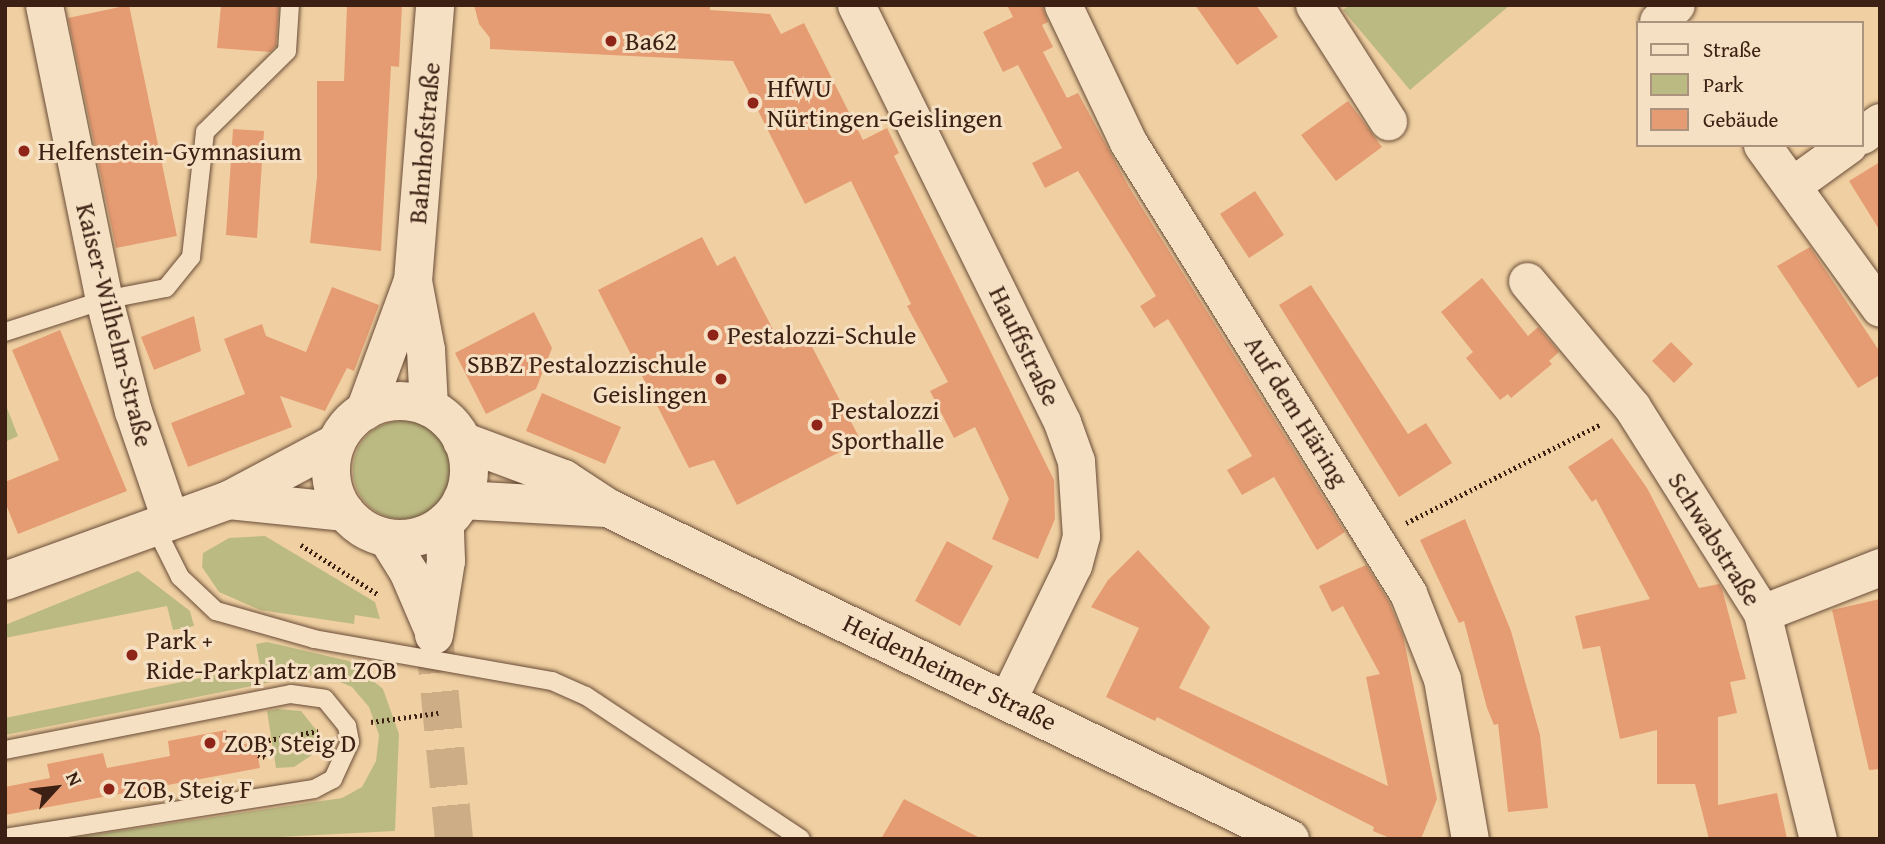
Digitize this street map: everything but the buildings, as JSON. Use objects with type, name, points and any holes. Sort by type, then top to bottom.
[{"type":"street","name":"Kaiser-Wilhelm-Straße","points":[[44,5],[104,300],[162,522]]},
{"type":"street","name":"Bahnhofstraße","points":[[365,411],[412,281],[435,5]]},
{"type":"street","name":"Hauffstraße","points":[[856,5],[1062,422],[1076,461],[1081,536],[1073,565],[1008,699]]},
{"type":"street","name":"Auf dem Häring","points":[[1063,5],[1128,142],[1408,593],[1442,679],[1470,839]]},
{"type":"street","points":[[1314,5],[1388,121]]},
{"type":"street","points":[[1864,134],[1880,122]]},
{"type":"street","points":[[1764,147],[1794,184],[1880,308]]},
{"type":"street","points":[[1794,184],[1845,147]]},
{"type":"street","name":"Bahnhofstraße","points":[[412,281],[426,350],[429,407]]},
{"type":"street","name":"Schwabstraße","points":[[1527,281],[1632,407],[1762,613],[1818,839]]},
{"type":"street","points":[[5,582],[162,522],[229,500],[336,443],[365,411],[396,401],[429,407],[449,421],[462,440],[468,460],[454,512],[433,632],[388,538]]},
{"type":"street","name":"Heidenheimer Straße","points":[[462,440],[564,479],[608,508],[1008,699],[1290,839]]},
{"type":"street","points":[[336,443],[331,478],[345,512],[364,529],[388,538],[418,537],[454,512]]},
{"type":"street","points":[[229,500],[345,512]]},
{"type":"street","name":"Heidenheimer Straße","points":[[454,512],[608,508]]},
{"type":"street","points":[[1762,613],[1880,567]]},
{"type":"lane","points":[[5,332],[104,300],[166,288],[191,257],[205,132],[287,51],[290,5]]},
{"type":"lane","points":[[162,522],[180,577],[216,611],[313,639],[552,681],[586,696],[801,839]]},
{"type":"lane","points":[[5,750],[291,694],[324,699],[347,726],[350,742],[333,779],[314,789],[5,838]]},
{"type":"path","points":[[1376,538],[1632,407]]},
{"type":"path","points":[[298,543],[388,600]]},
{"type":"path","points":[[366,723],[438,713]]},
{"type":"path","points":[[258,755],[265,757],[263,741],[292,736]]},
{"type":"green space","points":[[1349,5],[1510,5],[1410,90],[1343,10]]},
{"type":"green space","points":[[5,403],[18,436],[5,442]]},
{"type":"green space","points":[[402,421],[421,425],[436,436],[447,451],[451,470],[447,489],[436,504],[421,515],[402,519],[383,515],[368,504],[357,489],[353,470],[357,451],[368,436],[383,425]]},
{"type":"green space","points":[[265,536],[375,602],[380,619],[355,615],[354,624],[260,610],[219,592],[202,567],[203,553],[229,538]]},
{"type":"green space","points":[[138,571],[190,611],[194,626],[173,630],[167,606],[5,638],[5,625]]},
{"type":"green space","points":[[267,642],[349,661],[383,689],[399,734],[395,831],[240,839],[65,839],[342,798],[362,787],[376,761],[379,735],[369,707],[352,687],[326,676],[302,676],[5,735],[5,718],[260,666],[256,644]]},
{"type":"green space","points":[[267,711],[301,711],[317,731],[315,753],[294,767],[276,768]]},
{"type":"tunnel","points":[[434,635],[454,839]]},
{"type":"place","name":"Ba62","points":[[611,41]]},
{"type":"place","name":"HfWU Nürtingen-Geislingen","points":[[753,103]]},
{"type":"place","name":"Helfenstein-Gymnasium","points":[[24,151]]},
{"type":"place","name":"Pestalozzi-Schule","points":[[713,335]]},
{"type":"place","name":"SBBZ Pestalozzischule Geislingen","points":[[721,379]]},
{"type":"place","name":"Pestalozzi Sporthalle","points":[[817,425]]},
{"type":"place","name":"Park + Ride-Parkplatz am ZOB","points":[[132,655]]},
{"type":"place","name":"ZOB, Steig D","points":[[210,743]]},
{"type":"place","name":"ZOB, Steig F","points":[[109,789]]}]
